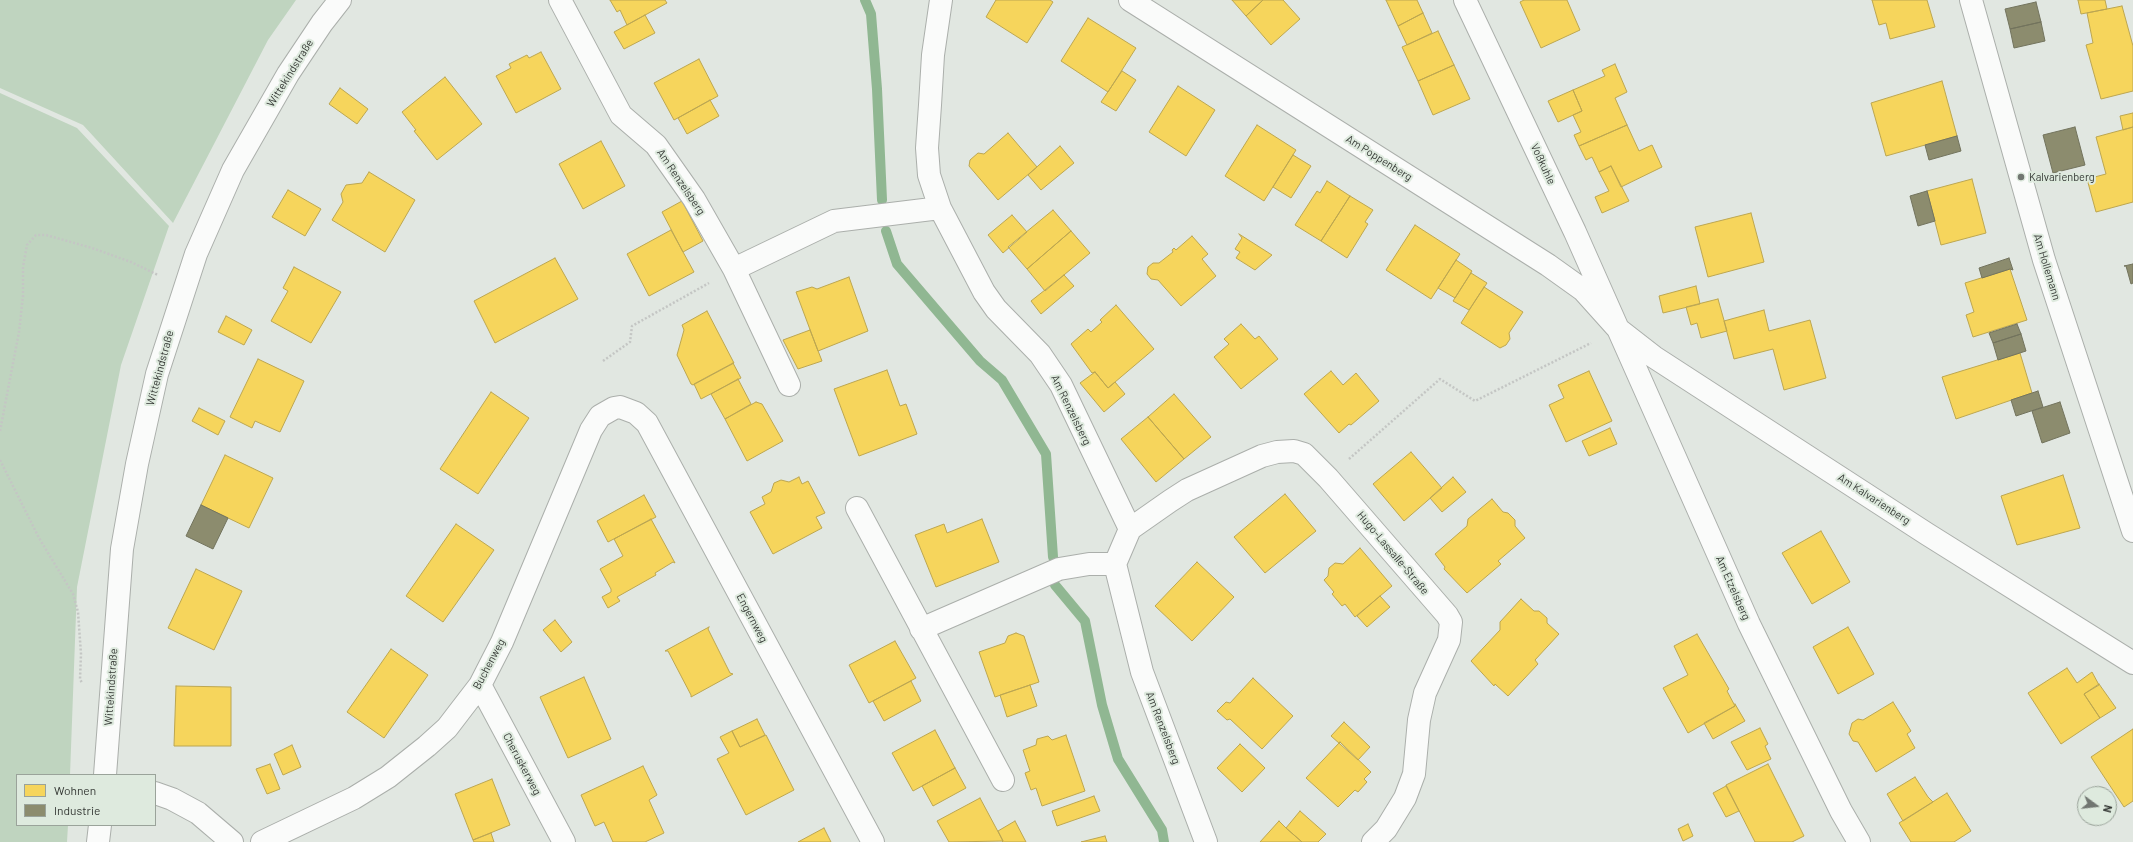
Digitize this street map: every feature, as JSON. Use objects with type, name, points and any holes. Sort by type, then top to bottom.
[{"type":"street","name":"Wittekindstraße","points":[[105,774],[122,549],[136,464],[157,374],[184,287],[233,170],[288,74],[322,23],[340,0]]},
{"type":"street","name":"Am Renzelsberg","points":[[560,0],[621,115],[656,145],[676,170],[694,199],[734,270],[790,385]]},
{"type":"street","name":"Am Renzelsberg","points":[[940,0],[933,55],[927,148],[929,175],[940,208],[984,292],[996,309],[1040,354],[1061,386],[1090,450],[1130,529]]},
{"type":"street","name":"Am Poppenberg","points":[[1130,0],[1548,265],[1583,290],[1618,329]]},
{"type":"street","name":"Voßkuhle","points":[[1465,0],[1575,232],[1618,329]]},
{"type":"street","name":"Am Hollemann","points":[[1971,0],[2044,260],[2133,531]]},
{"type":"street","points":[[734,270],[834,221],[940,208]]},
{"type":"street","name":"Am Kalvarienberg","points":[[1618,329],[1654,357],[1927,534],[2133,663]]},
{"type":"street","name":"Am Etzelsberg","points":[[1618,329],[1749,624],[1841,811],[1859,842]]},
{"type":"street","name":"Buchenweg","points":[[262,842],[354,798],[388,777],[446,728],[480,685],[516,610],[591,430],[600,416],[614,408],[620,408]]},
{"type":"street","name":"Engernweg","points":[[620,408],[636,412],[647,423],[873,842]]},
{"type":"street","name":"Hugo-Lassalle-Straße","points":[[1130,529],[1187,490],[1276,452],[1294,450],[1304,454],[1328,478],[1451,622],[1449,640],[1425,693],[1419,720],[1414,774],[1405,798],[1386,829],[1373,842]]},
{"type":"street","points":[[857,508],[1003,780]]},
{"type":"street","points":[[921,629],[1058,569],[1089,564],[1115,564],[1130,529]]},
{"type":"street","name":"Am Renzelsberg","points":[[1115,564],[1142,672],[1206,842]]},
{"type":"street","name":"Cheruskerweg","points":[[480,685],[564,842]]},
{"type":"street","points":[[156,793],[172,799],[198,813],[210,821],[232,842]]},
{"type":"street","points":[[98,842],[100,826]]},
{"type":"path","points":[[0,431],[19,332],[23,296],[23,268],[27,245],[36,236],[46,235],[92,248],[131,262],[184,287]]},
{"type":"path","points":[[603,361],[630,342],[632,326],[734,270]]},
{"type":"path","points":[[1328,478],[1440,379],[1475,401],[1618,329]]},
{"type":"path","points":[[0,460],[39,538],[73,594],[78,612],[81,654],[80,679],[93,700],[109,710]]},
{"type":"green space","points":[[0,0],[296,0],[268,40],[173,223],[83,125],[0,88]]},
{"type":"green space","points":[[0,93],[77,128],[169,226],[121,365],[77,587],[70,774],[16,774],[16,826],[68,826],[67,842],[0,842]]},
{"type":"building: Wohnen","points":[[610,0],[665,0],[667,3],[627,25],[620,10],[617,12]]},
{"type":"building: Wohnen","points":[[996,0],[1050,0],[1053,2],[1027,43],[986,17]]},
{"type":"building: Wohnen","points":[[1232,0],[1263,0],[1246,16]]},
{"type":"building: Wohnen","points":[[1263,0],[1283,0],[1300,19],[1271,45],[1246,16]]},
{"type":"building: Wohnen","points":[[1386,0],[1417,0],[1423,13],[1398,26]]},
{"type":"building: Wohnen","points":[[1524,0],[1567,0],[1580,30],[1541,48],[1520,2]]},
{"type":"building: Wohnen","points":[[1872,0],[1927,0],[1935,27],[1890,39],[1886,23],[1879,25]]},
{"type":"building: Wohnen","points":[[2078,0],[2105,0],[2107,9],[2081,14]]},
{"type":"building: Wohnen","points":[[2122,6],[2133,46],[2133,91],[2101,99],[2086,45],[2093,43],[2087,13]]},
{"type":"building: Wohnen","points":[[1423,13],[1432,33],[1407,45],[1398,26]]},
{"type":"building: Wohnen","points":[[645,15],[655,33],[624,49],[614,32]]},
{"type":"building: Wohnen","points":[[1088,18],[1136,48],[1108,92],[1061,61]]},
{"type":"building: Wohnen","points":[[1438,31],[1454,65],[1418,81],[1402,47]]},
{"type":"building: Wohnen","points":[[541,52],[561,89],[516,113],[496,76],[511,68],[509,64],[527,55],[529,58]]},
{"type":"building: Wohnen","points":[[699,59],[718,96],[674,120],[654,83]]},
{"type":"building: Wohnen","points":[[1615,64],[1627,92],[1615,98],[1627,125],[1579,146],[1574,135],[1581,132],[1573,115],[1582,111],[1573,90],[1605,76],[1602,70]]},
{"type":"building: Wohnen","points":[[1454,65],[1470,99],[1433,115],[1418,81]]},
{"type":"building: Wohnen","points":[[1122,71],[1136,80],[1116,111],[1101,102]]},
{"type":"building: Wohnen","points":[[445,77],[482,124],[437,160],[414,131],[416,130],[402,112]]},
{"type":"building: Wohnen","points":[[1942,81],[1957,136],[1886,156],[1871,103]]},
{"type":"building: Wohnen","points":[[1178,86],[1215,110],[1186,156],[1149,132]]},
{"type":"building: Wohnen","points":[[340,88],[368,109],[357,124],[329,104]]},
{"type":"building: Wohnen","points":[[1573,90],[1582,111],[1558,122],[1548,101]]},
{"type":"building: Wohnen","points":[[710,100],[719,116],[687,134],[678,118]]},
{"type":"building: Wohnen","points":[[2133,113],[2133,127],[2123,130],[2120,116]]},
{"type":"building: Wohnen","points":[[1257,125],[1296,150],[1264,201],[1225,176]]},
{"type":"building: Wohnen","points":[[1627,125],[1639,151],[1652,145],[1662,167],[1621,187],[1611,166],[1599,172],[1592,157],[1586,160],[1579,146]]},
{"type":"building: Wohnen","points":[[2133,127],[2133,202],[2096,212],[2087,179],[2106,174],[2096,137]]},
{"type":"building: Wohnen","points":[[1008,133],[1037,167],[998,200],[969,166],[970,160],[978,153],[984,154]]},
{"type":"building: Wohnen","points":[[601,141],[625,186],[583,209],[559,164]]},
{"type":"building: Wohnen","points":[[1060,146],[1074,163],[1041,190],[1028,175]]},
{"type":"building: Wohnen","points":[[1293,155],[1311,166],[1291,198],[1273,187]]},
{"type":"building: Wohnen","points":[[1611,166],[1629,201],[1602,213],[1595,197],[1609,191],[1599,172]]},
{"type":"building: Wohnen","points":[[369,172],[415,200],[385,252],[332,220],[343,202],[341,194],[346,185],[362,183]]},
{"type":"building: Wohnen","points":[[1972,179],[1986,233],[1941,245],[1927,191]]},
{"type":"building: Wohnen","points":[[1327,181],[1350,196],[1321,241],[1295,225],[1317,191],[1320,193]]},
{"type":"building: Wohnen","points":[[288,190],[321,209],[305,236],[272,217]]},
{"type":"building: Wohnen","points":[[1350,196],[1373,210],[1365,222],[1368,224],[1347,258],[1321,241]]},
{"type":"building: Wohnen","points":[[682,201],[703,241],[683,252],[662,212]]},
{"type":"building: Wohnen","points":[[1053,210],[1071,231],[1027,269],[1008,247]]},
{"type":"building: Wohnen","points":[[1751,213],[1764,262],[1708,277],[1695,227]]},
{"type":"building: Wohnen","points":[[1012,215],[1027,232],[1003,253],[988,235]]},
{"type":"building: Wohnen","points":[[1415,225],[1460,254],[1431,299],[1386,270]]},
{"type":"building: Wohnen","points":[[671,230],[694,272],[649,296],[627,254]]},
{"type":"building: Wohnen","points":[[1071,231],[1090,253],[1045,291],[1027,269]]},
{"type":"building: Wohnen","points":[[1239,234],[1272,255],[1255,270],[1236,258],[1240,252],[1235,249],[1242,238]]},
{"type":"building: Wohnen","points":[[1192,236],[1208,254],[1202,259],[1216,276],[1181,306],[1158,280],[1151,279],[1147,274],[1148,267],[1153,263],[1159,263],[1173,252],[1172,250],[1174,248],[1176,250]]},
{"type":"building: Wohnen","points":[[555,258],[578,299],[495,343],[474,301]]},
{"type":"building: Wohnen","points":[[1456,260],[1472,271],[1455,298],[1438,288]]},
{"type":"building: Wohnen","points":[[294,267],[341,292],[311,343],[271,321],[288,291],[283,288]]},
{"type":"building: Wohnen","points":[[2010,269],[2027,320],[1973,337],[1966,315],[1974,312],[1965,283]]},
{"type":"building: Wohnen","points":[[1471,273],[1487,283],[1469,310],[1453,301]]},
{"type":"building: Wohnen","points":[[1064,275],[1074,286],[1041,314],[1031,301]]},
{"type":"building: Wohnen","points":[[849,277],[868,331],[818,351],[796,292],[812,287],[817,289]]},
{"type":"building: Wohnen","points":[[1696,286],[1700,304],[1663,313],[1659,296]]},
{"type":"building: Wohnen","points":[[1484,287],[1523,312],[1509,333],[1510,339],[1506,345],[1500,348],[1461,323]]},
{"type":"building: Wohnen","points":[[1718,299],[1727,331],[1701,338],[1697,323],[1691,325],[1686,307]]},
{"type":"building: Wohnen","points":[[1116,305],[1154,349],[1108,388],[1095,372],[1092,373],[1071,344],[1088,329],[1091,332],[1102,322],[1100,320]]},
{"type":"building: Wohnen","points":[[1764,310],[1769,331],[1810,320],[1826,378],[1784,390],[1773,349],[1734,359],[1724,321]]},
{"type":"building: Wohnen","points":[[707,311],[734,363],[693,385],[691,384],[677,355],[684,330],[682,325]]},
{"type":"building: Wohnen","points":[[226,316],[252,330],[244,345],[218,332]]},
{"type":"building: Wohnen","points":[[1241,324],[1255,339],[1259,336],[1278,359],[1241,389],[1214,357],[1229,344],[1224,339]]},
{"type":"building: Wohnen","points":[[810,330],[822,361],[798,369],[783,340]]},
{"type":"building: Wohnen","points":[[2020,353],[2032,393],[1956,419],[1942,377]]},
{"type":"building: Wohnen","points":[[258,359],[304,381],[280,432],[255,421],[252,428],[230,417]]},
{"type":"building: Wohnen","points":[[733,363],[741,378],[701,399],[694,384]]},
{"type":"building: Wohnen","points":[[887,370],[900,406],[906,404],[917,434],[859,456],[834,389]]},
{"type":"building: Wohnen","points":[[1331,371],[1343,385],[1356,373],[1379,401],[1351,425],[1349,424],[1339,433],[1304,394]]},
{"type":"building: Wohnen","points":[[1589,371],[1612,421],[1566,442],[1549,405],[1564,398],[1558,385]]},
{"type":"building: Wohnen","points":[[1095,372],[1108,388],[1115,382],[1125,394],[1104,412],[1080,383]]},
{"type":"building: Wohnen","points":[[738,379],[751,404],[725,419],[711,394]]},
{"type":"building: Wohnen","points":[[491,392],[529,418],[478,494],[440,469]]},
{"type":"building: Wohnen","points":[[1174,394],[1211,437],[1184,459],[1148,417]]},
{"type":"building: Wohnen","points":[[756,402],[762,404],[783,441],[747,461],[725,419]]},
{"type":"building: Wohnen","points":[[199,408],[225,421],[218,435],[192,421]]},
{"type":"building: Wohnen","points":[[1148,417],[1184,459],[1156,482],[1121,439]]},
{"type":"building: Wohnen","points":[[1610,428],[1617,444],[1589,456],[1582,441]]},
{"type":"building: Wohnen","points":[[1411,452],[1442,488],[1404,521],[1373,484]]},
{"type":"building: Wohnen","points":[[225,455],[273,478],[249,528],[201,505]]},
{"type":"building: Wohnen","points":[[2063,475],[2080,528],[2017,545],[2001,496]]},
{"type":"building: Wohnen","points":[[799,477],[802,484],[808,481],[825,513],[816,517],[822,528],[773,554],[750,512],[765,504],[762,497],[771,492],[774,483],[781,480],[789,482]]},
{"type":"building: Wohnen","points":[[1453,477],[1466,492],[1442,512],[1430,498]]},
{"type":"building: Wohnen","points":[[1285,494],[1316,531],[1265,573],[1234,537]]},
{"type":"building: Wohnen","points":[[644,495],[656,517],[608,542],[597,521]]},
{"type":"building: Wohnen","points":[[1492,499],[1503,512],[1508,513],[1515,520],[1515,526],[1525,538],[1498,561],[1501,564],[1467,593],[1444,569],[1445,567],[1435,554],[1467,526],[1468,519]]},
{"type":"building: Wohnen","points":[[651,519],[675,563],[673,562],[655,573],[656,575],[617,597],[620,601],[608,608],[602,597],[611,592],[611,589],[600,569],[623,556],[614,539]]},
{"type":"building: Wohnen","points":[[982,519],[999,562],[936,587],[915,535],[944,524],[947,533]]},
{"type":"building: Wohnen","points":[[456,524],[494,550],[443,622],[406,596]]},
{"type":"building: Wohnen","points":[[1821,531],[1850,582],[1812,604],[1782,553]]},
{"type":"building: Wohnen","points":[[1360,548],[1392,586],[1355,617],[1345,604],[1342,606],[1332,594],[1334,592],[1324,580],[1328,576],[1329,568],[1335,563],[1343,564]]},
{"type":"building: Wohnen","points":[[1197,562],[1234,597],[1192,641],[1155,606]]},
{"type":"building: Wohnen","points":[[196,569],[242,591],[214,650],[168,628]]},
{"type":"building: Wohnen","points":[[1380,596],[1390,607],[1367,627],[1357,616]]},
{"type":"building: Wohnen","points":[[1521,599],[1534,611],[1539,611],[1547,618],[1547,623],[1559,634],[1535,660],[1538,664],[1508,696],[1495,684],[1494,686],[1471,661],[1500,630],[1500,622]]},
{"type":"building: Wohnen","points":[[555,620],[572,642],[561,652],[543,630]]},
{"type":"building: Wohnen","points":[[709,627],[708,629],[730,673],[733,674],[691,697],[668,651],[665,651]]},
{"type":"building: Wohnen","points":[[1848,627],[1874,674],[1838,694],[1813,647]]},
{"type":"building: Wohnen","points":[[1016,633],[1024,636],[1039,682],[995,697],[979,652],[1005,643],[1008,636]]},
{"type":"building: Wohnen","points":[[1697,634],[1729,689],[1727,691],[1735,706],[1688,733],[1663,688],[1688,675],[1674,646]]},
{"type":"building: Wohnen","points":[[895,641],[916,678],[869,703],[849,665]]},
{"type":"building: Wohnen","points":[[391,649],[428,675],[384,738],[347,712]]},
{"type":"building: Wohnen","points":[[2067,668],[2077,683],[2092,672],[2099,685],[2084,694],[2100,718],[2061,744],[2028,693]]},
{"type":"building: Wohnen","points":[[584,677],[611,739],[568,758],[540,697]]},
{"type":"building: Wohnen","points":[[1253,678],[1293,716],[1262,749],[1230,719],[1227,720],[1217,711],[1226,702],[1230,703]]},
{"type":"building: Wohnen","points":[[911,681],[921,701],[884,721],[873,701]]},
{"type":"building: Wohnen","points":[[2099,684],[2116,708],[2100,718],[2084,694]]},
{"type":"building: Wohnen","points":[[1030,685],[1037,706],[1007,717],[1000,695]]},
{"type":"building: Wohnen","points":[[176,686],[231,687],[231,746],[174,746]]},
{"type":"building: Wohnen","points":[[1893,702],[1911,731],[1907,734],[1915,748],[1876,772],[1858,742],[1853,741],[1849,734],[1852,723],[1858,719],[1863,720]]},
{"type":"building: Wohnen","points":[[1735,704],[1745,721],[1713,739],[1704,723],[1735,706]]},
{"type":"building: Wohnen","points":[[757,719],[765,735],[740,747],[732,731]]},
{"type":"building: Wohnen","points":[[1344,722],[1370,747],[1358,760],[1331,736]]},
{"type":"building: Wohnen","points":[[1760,728],[1768,744],[1765,746],[1771,759],[1747,770],[1731,742]]},
{"type":"building: Wohnen","points":[[2133,729],[2133,801],[2124,807],[2117,796],[2117,786],[2110,786],[2091,757]]},
{"type":"building: Wohnen","points":[[935,730],[955,768],[913,791],[892,753]]},
{"type":"building: Wohnen","points":[[732,731],[740,747],[766,735],[794,790],[746,815],[717,759],[729,753],[720,737]]},
{"type":"building: Wohnen","points":[[1066,735],[1085,791],[1042,806],[1036,788],[1031,790],[1025,773],[1030,771],[1023,750],[1036,745],[1037,739],[1048,736],[1052,740]]},
{"type":"building: Wohnen","points":[[1340,742],[1371,772],[1364,779],[1367,782],[1358,792],[1355,790],[1338,807],[1306,778]]},
{"type":"building: Wohnen","points":[[1240,744],[1265,768],[1242,792],[1217,768]]},
{"type":"building: Wohnen","points":[[292,745],[301,767],[283,775],[274,754]]},
{"type":"building: Wohnen","points":[[270,764],[280,789],[267,794],[256,769]]},
{"type":"building: Wohnen","points":[[1768,764],[1804,836],[1792,842],[1755,842],[1726,785]]},
{"type":"building: Wohnen","points":[[643,766],[657,795],[649,800],[664,833],[645,842],[613,842],[604,822],[595,826],[581,795]]},
{"type":"building: Wohnen","points":[[955,768],[966,788],[933,806],[922,786]]},
{"type":"building: Wohnen","points":[[1915,777],[1933,802],[1903,821],[1887,794]]},
{"type":"building: Wohnen","points":[[492,779],[510,825],[473,840],[455,794]]},
{"type":"building: Wohnen","points":[[1726,786],[1739,811],[1726,817],[1713,793]]},
{"type":"building: Wohnen","points":[[1947,793],[1971,831],[1954,842],[1911,842],[1899,823]]},
{"type":"building: Wohnen","points":[[1094,796],[1100,811],[1057,826],[1052,811]]},
{"type":"building: Wohnen","points":[[980,798],[1003,841],[949,842],[937,821]]},
{"type":"building: Wohnen","points":[[1300,811],[1326,834],[1318,842],[1302,842],[1286,828]]},
{"type":"building: Wohnen","points":[[1015,821],[1026,842],[1002,842],[1003,841],[998,831]]},
{"type":"building: Wohnen","points":[[1279,821],[1286,828],[1302,842],[1260,842]]},
{"type":"building: Wohnen","points":[[1688,824],[1693,836],[1683,841],[1678,829]]},
{"type":"building: Wohnen","points":[[824,828],[831,842],[798,842]]},
{"type":"building: Wohnen","points":[[491,833],[494,842],[474,842],[473,840]]},
{"type":"building: Wohnen","points":[[1105,836],[1107,842],[1081,842]]},
{"type":"building: Industrie","points":[[2036,2],[2041,22],[2010,29],[2005,9]]},
{"type":"building: Industrie","points":[[2041,22],[2045,41],[2014,48],[2010,29]]},
{"type":"building: Industrie","points":[[2075,127],[2085,165],[2053,173],[2043,135]]},
{"type":"building: Industrie","points":[[1957,136],[1961,151],[1929,160],[1925,145]]},
{"type":"building: Industrie","points":[[1927,191],[1935,221],[1918,226],[1910,196]]},
{"type":"building: Industrie","points":[[2009,258],[2013,270],[2010,269],[1982,278],[1979,268]]},
{"type":"building: Industrie","points":[[2133,264],[2133,283],[2131,284],[2126,266],[2124,266]]},
{"type":"building: Industrie","points":[[2017,324],[2021,334],[1993,343],[1989,333]]},
{"type":"building: Industrie","points":[[2021,334],[2026,351],[1998,360],[1993,343]]},
{"type":"building: Industrie","points":[[2038,391],[2043,407],[2016,416],[2011,400]]},
{"type":"building: Industrie","points":[[2060,402],[2070,433],[2042,443],[2032,411]]},
{"type":"building: Industrie","points":[[201,505],[228,518],[213,549],[186,536]]},
{"type":"waterway","points":[[865,0],[871,14],[877,89],[882,200]]},
{"type":"waterway","points":[[886,231],[897,264],[980,361],[1002,380],[1046,454],[1053,557]]},
{"type":"waterway","points":[[1055,585],[1085,621],[1102,705],[1118,759],[1162,830],[1164,842]]},
{"type":"place","name":"Kalvarienberg","points":[[2021,177]]}]
